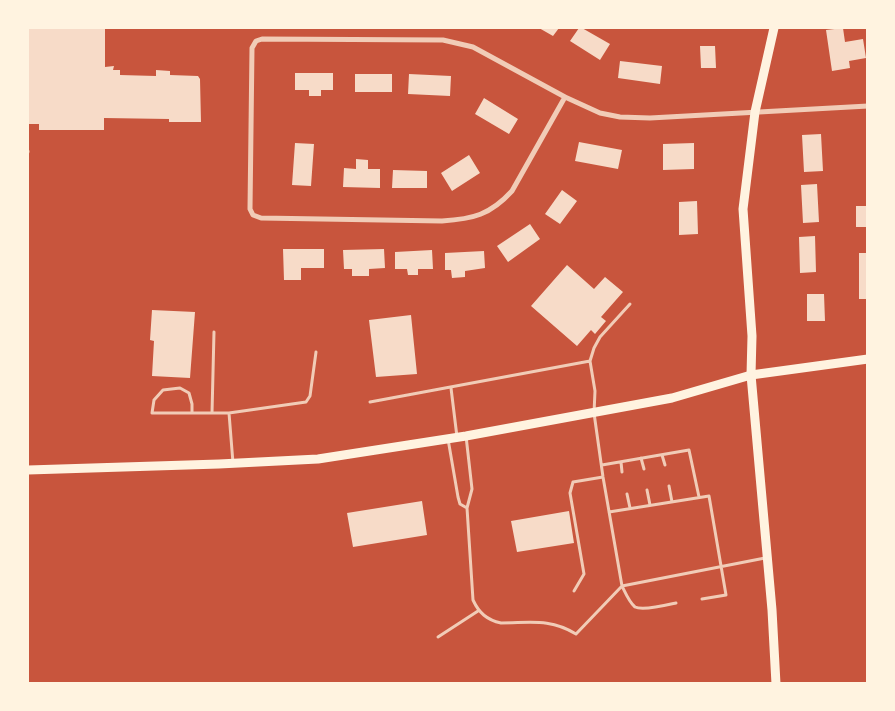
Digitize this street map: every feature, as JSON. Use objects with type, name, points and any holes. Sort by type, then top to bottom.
[{"type":"main road","points":[[774,28],[755,112],[743,209],[752,336],[751,375],[772,610],[776,684]]},
{"type":"main road","points":[[28,470],[234,464],[318,459],[457,437],[672,398],[751,375],[868,359]]},
{"type":"street","points":[[565,97],[512,191],[501,202],[478,216],[442,221],[261,218],[253,215],[250,209],[252,48],[256,41],[262,39],[443,40],[458,43],[473,47],[565,97],[600,112],[620,117],[650,118],[868,106]]},
{"type":"lane","points":[[630,304],[600,337],[590,361],[595,391],[594,413],[603,477],[622,586],[630,602],[636,608],[676,604]]},
{"type":"lane","points":[[212,413],[214,332]]},
{"type":"lane","points":[[192,413],[189,393],[180,388],[163,390],[154,400],[152,413],[192,413],[230,413],[306,402],[310,396],[316,352]]},
{"type":"lane","points":[[370,402],[590,361]]},
{"type":"lane","points":[[451,388],[457,437],[458,497],[460,504],[467,508]]},
{"type":"lane","points":[[230,413],[234,464]]},
{"type":"lane","points":[[457,437],[472,489],[467,508],[473,600],[478,610],[494,622],[552,623],[576,634],[622,586],[766,558]]},
{"type":"lane","points":[[602,465],[689,450],[699,497]]},
{"type":"lane","points":[[662,455],[665,465]]},
{"type":"lane","points":[[641,458],[644,468]]},
{"type":"lane","points":[[621,462],[622,472]]},
{"type":"lane","points":[[574,592],[584,574],[570,493],[573,482],[603,477]]},
{"type":"lane","points":[[669,486],[672,502]]},
{"type":"lane","points":[[647,490],[650,505]]},
{"type":"lane","points":[[627,494],[630,508]]},
{"type":"lane","points":[[609,512],[709,496],[726,595],[702,599]]},
{"type":"lane","points":[[438,637],[478,610]]},
{"type":"building","points":[[28,28],[105,28],[105,67],[114,66],[113,70],[120,70],[120,75],[156,76],[156,70],[170,71],[170,75],[198,76],[200,79],[201,122],[169,122],[169,119],[104,118],[104,130],[39,130],[39,124],[28,124]]},
{"type":"building","points":[[539,28],[559,28],[553,36]]},
{"type":"building","points":[[579,28],[610,44],[600,60],[570,41]]},
{"type":"building","points":[[843,28],[845,42],[863,39],[866,58],[849,61],[850,68],[832,71],[826,30]]},
{"type":"building","points":[[700,46],[715,46],[716,68],[701,68]]},
{"type":"building","points":[[620,61],[662,66],[660,84],[618,78]]},
{"type":"building","points":[[295,73],[333,73],[333,90],[321,90],[321,96],[309,96],[309,90],[295,90]]},
{"type":"building","points":[[355,74],[392,74],[392,92],[355,92]]},
{"type":"building","points":[[409,74],[451,76],[450,96],[408,94]]},
{"type":"building","points":[[484,98],[518,119],[509,134],[475,114]]},
{"type":"building","points":[[821,134],[823,171],[804,172],[802,135]]},
{"type":"building","points":[[579,142],[622,150],[618,169],[575,161]]},
{"type":"building","points":[[295,143],[314,144],[311,186],[292,185]]},
{"type":"building","points":[[694,143],[694,169],[663,170],[663,144]]},
{"type":"building","points":[[469,155],[480,173],[452,191],[441,173]]},
{"type":"building","points":[[356,159],[368,160],[368,169],[380,169],[380,188],[343,187],[344,168],[356,169]]},
{"type":"building","points":[[393,170],[427,171],[427,188],[392,188]]},
{"type":"building","points":[[817,184],[819,222],[803,223],[801,185]]},
{"type":"building","points":[[562,190],[577,201],[560,224],[545,214]]},
{"type":"building","points":[[697,201],[698,234],[679,235],[679,202]]},
{"type":"building","points":[[856,206],[868,206],[868,227],[856,227]]},
{"type":"building","points":[[530,224],[540,239],[508,262],[497,246]]},
{"type":"building","points":[[815,236],[816,272],[800,273],[799,237]]},
{"type":"building","points":[[283,249],[324,249],[324,268],[301,268],[301,280],[284,280]]},
{"type":"building","points":[[384,249],[385,268],[369,269],[369,276],[352,276],[352,269],[344,269],[343,250]]},
{"type":"building","points":[[432,250],[433,269],[418,269],[418,275],[408,275],[407,269],[395,269],[395,252]]},
{"type":"building","points":[[484,251],[485,268],[465,271],[465,277],[452,278],[451,270],[445,270],[445,253]]},
{"type":"building","points":[[859,253],[868,253],[868,299],[859,299]]},
{"type":"building","points":[[567,265],[594,289],[605,277],[623,292],[601,317],[606,321],[595,334],[591,330],[577,346],[531,306]]},
{"type":"building","points":[[807,294],[824,294],[825,321],[807,321]]},
{"type":"building","points":[[152,310],[195,312],[190,378],[152,376],[154,341],[150,340]]},
{"type":"building","points":[[411,315],[417,374],[376,377],[369,320]]},
{"type":"building","points":[[422,501],[427,535],[353,547],[347,513]]},
{"type":"building","points":[[569,511],[574,543],[517,552],[511,521]]}]
